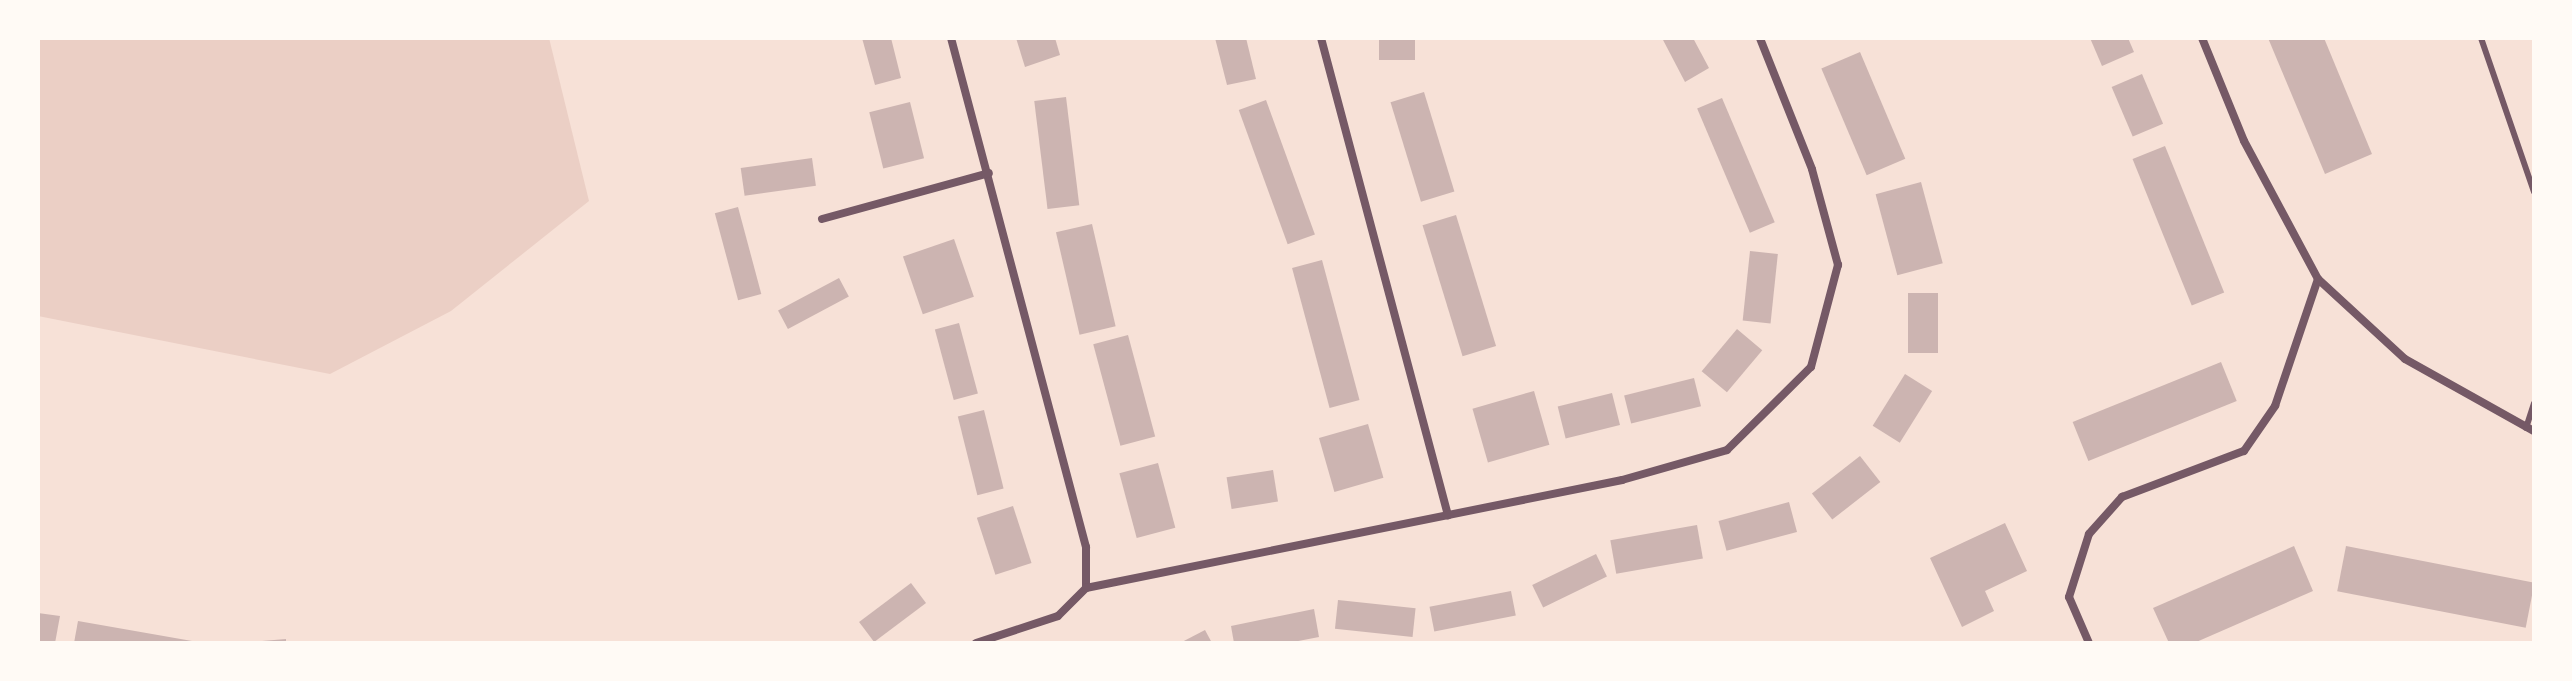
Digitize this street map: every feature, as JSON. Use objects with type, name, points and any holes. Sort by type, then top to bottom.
[{"type":"street","points":[[951,38],[1086,547],[1086,588]]},
{"type":"street","points":[[1321,38],[1448,515]]},
{"type":"street","points":[[976,643],[1058,616],[1086,588],[1622,480],[1727,450],[1811,367],[1838,265],[1812,169],[1760,38]]},
{"type":"street","points":[[2202,38],[2244,141],[2318,279],[2405,359],[2530,430]]},
{"type":"street","points":[[822,219],[989,173]]},
{"type":"street","points":[[2089,643],[2069,597],[2089,534],[2122,497],[2244,451],[2275,406],[2318,279]]},
{"type":"lane","points":[[2481,38],[2534,192]]},
{"type":"lane","points":[[2530,430],[2534,403]]},
{"type":"shaded area","points":[[38,38],[549,38],[589,201],[451,311],[330,374],[38,316]]},
{"type":"building","points":[[862,38],[891,38],[901,78],[875,85]]},
{"type":"building","points":[[1016,38],[1055,38],[1060,55],[1025,67]]},
{"type":"building","points":[[1215,38],[1246,38],[1256,79],[1227,85]]},
{"type":"building","points":[[1379,38],[1415,38],[1415,60],[1379,60]]},
{"type":"building","points":[[1662,38],[1693,38],[1709,68],[1685,82]]},
{"type":"building","points":[[2090,38],[2128,38],[2134,52],[2102,66]]},
{"type":"building","points":[[2268,38],[2324,38],[2372,154],[2325,174]]},
{"type":"building","points":[[1860,52],[1905,159],[1867,175],[1821,68]]},
{"type":"building","points":[[2142,74],[2163,124],[2133,137],[2112,87]]},
{"type":"building","points":[[1424,92],[1454,191],[1421,202],[1391,102]]},
{"type":"building","points":[[1066,97],[1079,205],[1048,209],[1034,101]]},
{"type":"building","points":[[1722,98],[1775,222],[1750,233],[1697,109]]},
{"type":"building","points":[[1266,100],[1315,234],[1288,244],[1239,110]]},
{"type":"building","points":[[910,102],[924,158],[883,168],[869,112]]},
{"type":"building","points":[[2165,146],[2224,292],[2192,306],[2133,159]]},
{"type":"building","points":[[812,158],[816,186],[745,196],[741,168]]},
{"type":"building","points":[[1921,182],[1943,263],[1897,275],[1876,194]]},
{"type":"building","points":[[738,207],[761,294],[738,300],[715,213]]},
{"type":"building","points":[[1456,215],[1496,346],[1463,356],[1423,225]]},
{"type":"building","points":[[1092,224],[1116,326],[1080,335],[1056,232]]},
{"type":"building","points":[[954,239],[974,297],[923,314],[903,257]]},
{"type":"building","points":[[1750,251],[1778,254],[1771,324],[1743,321]]},
{"type":"building","points":[[1322,260],[1360,400],[1330,408],[1292,268]]},
{"type":"building","points":[[839,278],[849,297],[788,329],[778,310]]},
{"type":"building","points":[[1908,293],[1938,293],[1938,353],[1908,353]]},
{"type":"building","points":[[959,323],[978,394],[954,400],[935,329]]},
{"type":"building","points":[[1737,329],[1762,350],[1727,392],[1702,371]]},
{"type":"building","points":[[1128,335],[1155,436],[1120,446],[1093,344]]},
{"type":"building","points":[[2221,362],[2237,401],[2088,461],[2073,422]]},
{"type":"building","points":[[1905,374],[1932,391],[1900,443],[1873,426]]},
{"type":"building","points":[[1694,378],[1701,406],[1631,424],[1624,395]]},
{"type":"building","points":[[1534,391],[1549,445],[1488,462],[1472,409]]},
{"type":"building","points":[[1612,393],[1620,425],[1566,439],[1558,407]]},
{"type":"building","points":[[984,410],[1004,489],[977,495],[958,417]]},
{"type":"building","points":[[1368,424],[1383,478],[1334,492],[1319,438]]},
{"type":"building","points":[[1860,456],[1880,482],[1832,520],[1812,494]]},
{"type":"building","points":[[1158,463],[1175,528],[1137,538],[1119,473]]},
{"type":"building","points":[[1273,470],[1278,502],[1232,509],[1227,477]]},
{"type":"building","points":[[1789,502],[1797,532],[1727,551],[1718,521]]},
{"type":"building","points":[[1013,506],[1032,563],[995,575],[977,518]]},
{"type":"building","points":[[2005,523],[2027,571],[1985,591],[1994,611],[1962,627],[1930,558]]},
{"type":"building","points":[[1697,525],[1703,558],[1616,574],[1610,540]]},
{"type":"building","points":[[2294,546],[2313,591],[2194,643],[2169,643],[2153,608]]},
{"type":"building","points":[[2346,546],[2534,583],[2526,628],[2337,591]]},
{"type":"building","points":[[1596,554],[1607,576],[1543,608],[1532,585]]},
{"type":"building","points":[[911,583],[926,603],[874,642],[859,622]]},
{"type":"building","points":[[1511,591],[1516,616],[1434,631],[1430,607]]},
{"type":"building","points":[[1338,600],[1416,608],[1413,637],[1335,629]]},
{"type":"building","points":[[1314,609],[1319,637],[1288,643],[1234,643],[1231,626]]},
{"type":"building","points":[[38,613],[60,616],[55,643],[38,643]]},
{"type":"building","points":[[78,621],[192,641],[192,643],[74,643]]},
{"type":"building","points":[[1205,630],[1212,643],[1180,643]]},
{"type":"building","points":[[286,639],[286,643],[262,643],[262,641]]}]
